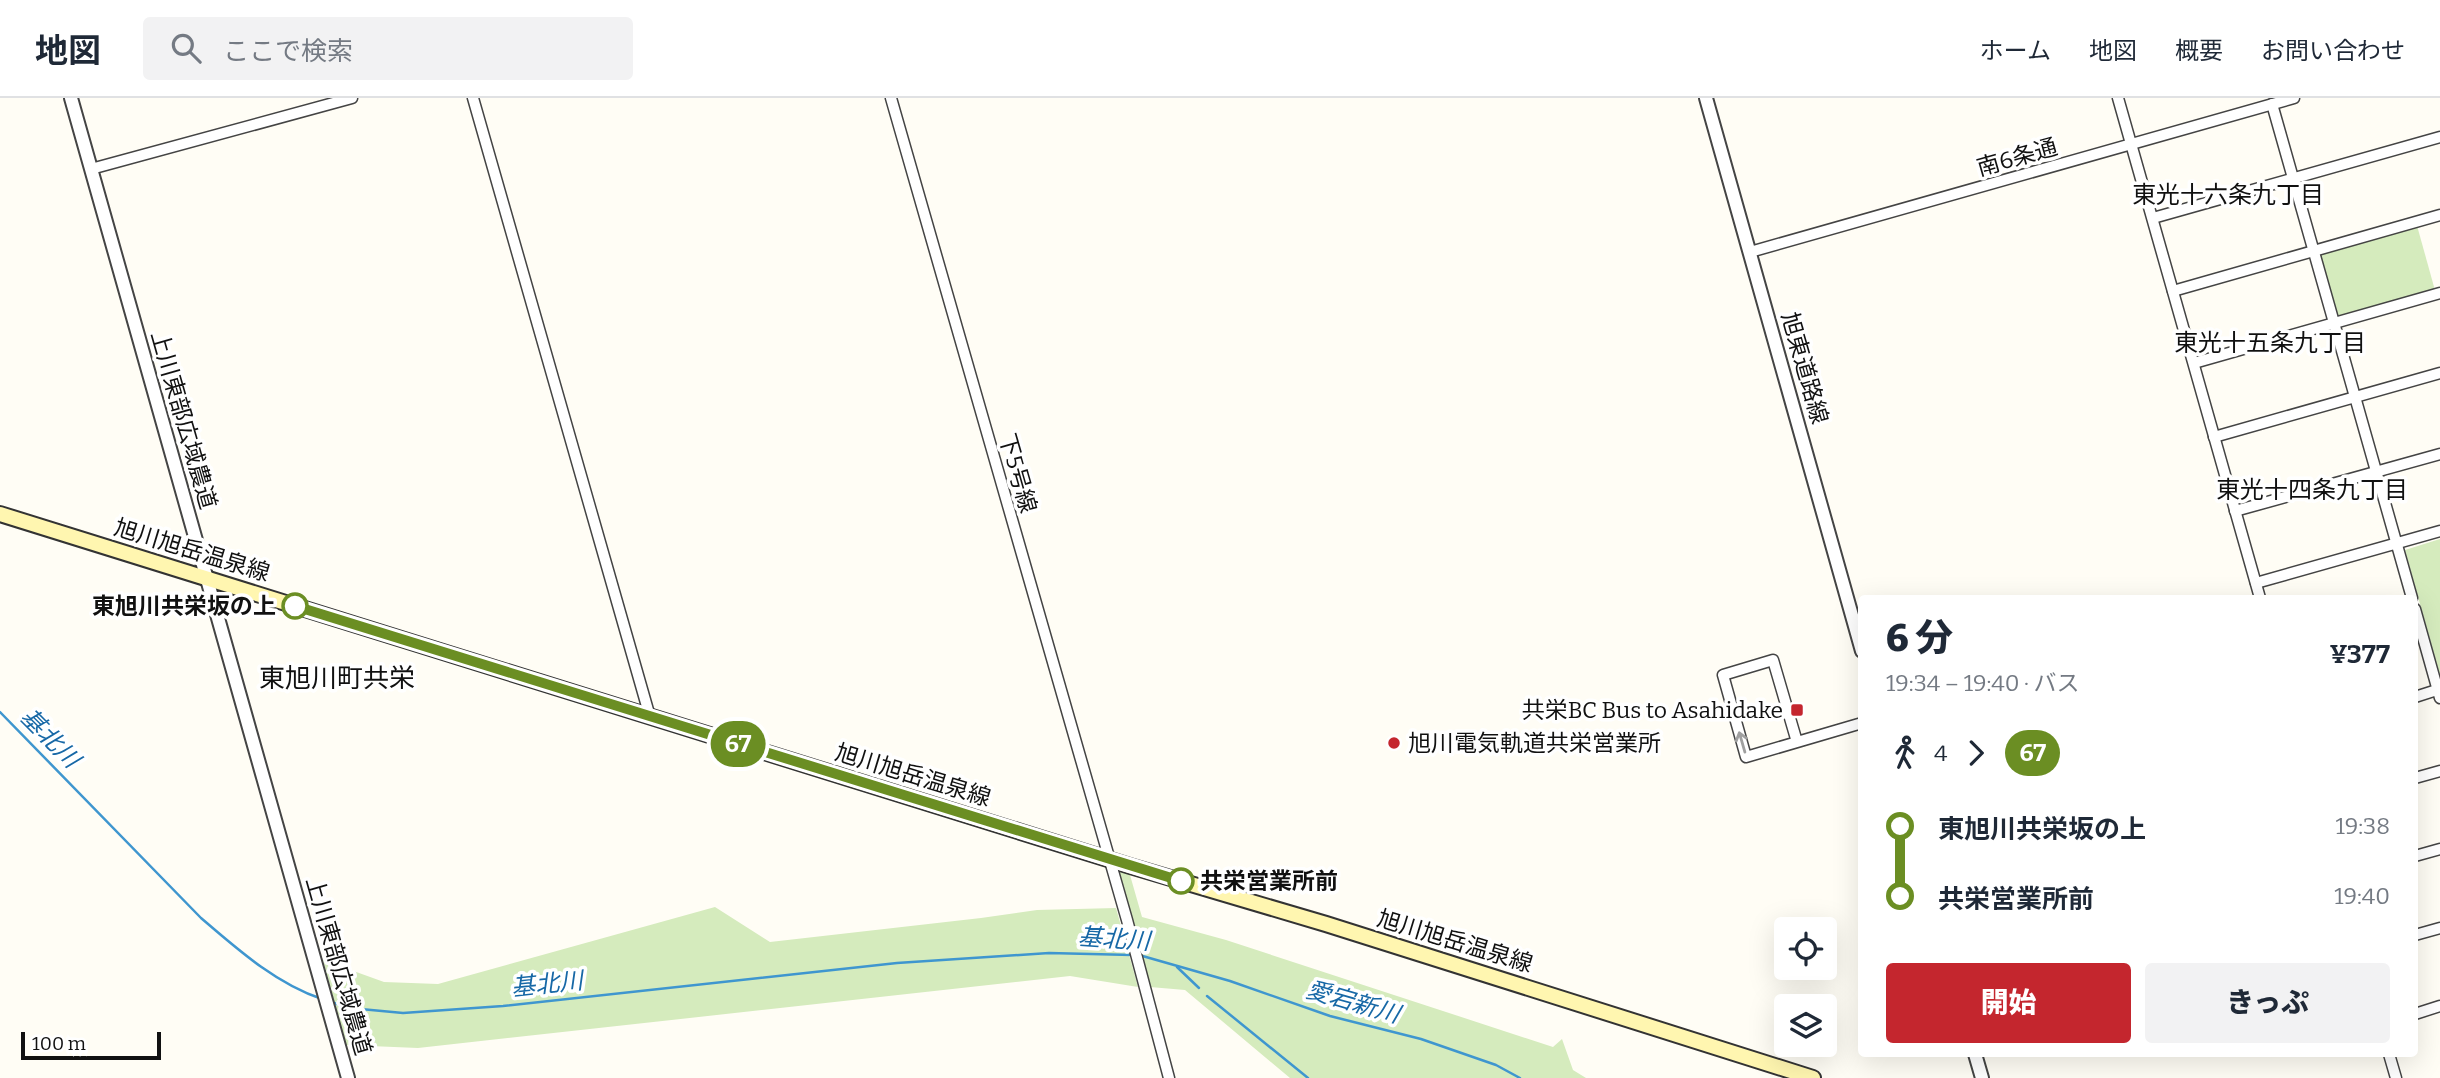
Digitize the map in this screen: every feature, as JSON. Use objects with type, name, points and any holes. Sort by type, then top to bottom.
[{"type":"main road","name":"旭川旭岳温泉線","points":[[0,514],[1108,859],[1326,924],[1813,1078]]},
{"type":"street","name":"上川東部広域農道","points":[[71,98],[348,1078]]},
{"type":"street","points":[[91,169],[352,98]]},
{"type":"street","points":[[473,98],[650,717]]},
{"type":"street","name":"下5号線","points":[[891,98],[1169,1078]]},
{"type":"street","name":"旭東道路線","points":[[1706,98],[1858,637]]},
{"type":"street","points":[[2118,98],[2259,595]]},
{"type":"street","name":"南6条通","points":[[1750,252],[2294,98]]},
{"type":"street","points":[[2272,104],[2411,595]]},
{"type":"street","points":[[2153,218],[2440,137]]},
{"type":"street","points":[[2173,292],[2440,215]]},
{"type":"street","points":[[2194,363],[2440,293]]},
{"type":"street","points":[[2214,437],[2440,373]]},
{"type":"street","points":[[2235,511],[2440,454]]},
{"type":"street","points":[[2256,583],[2440,531]]},
{"type":"street","points":[[2418,621],[2439,693],[2418,696]]},
{"type":"street","points":[[1797,742],[1773,660],[1723,675],[1746,757],[1858,724]]},
{"type":"street","points":[[2418,777],[2440,771]]},
{"type":"street","points":[[2418,855],[2440,849]]},
{"type":"street","points":[[2418,934],[2440,928]]},
{"type":"street","points":[[2418,1013],[2440,1006]]},
{"type":"street","points":[[1976,1057],[1982,1078]]},
{"type":"street","points":[[2390,1057],[2396,1078]]},
{"type":"green space","points":[[2416,222],[2436,294],[2335,323],[2314,251]]},
{"type":"green space","points":[[2440,539],[2440,676],[2418,595],[2405,550]]},
{"type":"green space","points":[[1115,864],[1128,868],[1142,917],[1226,940],[1553,1047],[1562,1039],[1573,1070],[1586,1078],[1290,1078],[1185,990],[1150,987]]},
{"type":"green space","points":[[715,907],[770,942],[1037,910],[1116,908],[1138,987],[1070,976],[418,1048],[346,1045],[323,960],[384,982],[438,984]]},
{"type":"waterway","name":"基北川","points":[[0,712],[201,918],[273,975],[322,999]]},
{"type":"waterway","name":"基北川","points":[[331,1002],[350,1008],[403,1013],[503,1006],[897,963],[1049,953],[1132,955]]},
{"type":"waterway","name":"愛宕新川","points":[[1139,955],[1230,981],[1330,1016],[1421,1039],[1496,1065],[1520,1078]]},
{"type":"waterway","name":"基北川","points":[[1177,967],[1199,988]]},
{"type":"waterway","name":"基北川","points":[[1207,996],[1308,1078]]},
{"type":"bus line","name":"67","points":[[295,606],[1181,881]]},
{"type":"place","name":"東旭川共栄坂の上","points":[[295,606]]},
{"type":"place","name":"共栄BC Bus to Asahidake","points":[[1797,710]]},
{"type":"place","name":"旭川電気軌道共栄営業所","points":[[1394,743]]},
{"type":"place","name":"共栄営業所前","points":[[1181,881]]},
{"type":"district","name":"東光十六条九丁目","points":[[2228,195]]},
{"type":"district","name":"東光十五条九丁目","points":[[2270,343]]},
{"type":"district","name":"東光十四条九丁目","points":[[2312,490]]},
{"type":"district","name":"東旭川町共栄","points":[[337,678]]}]
